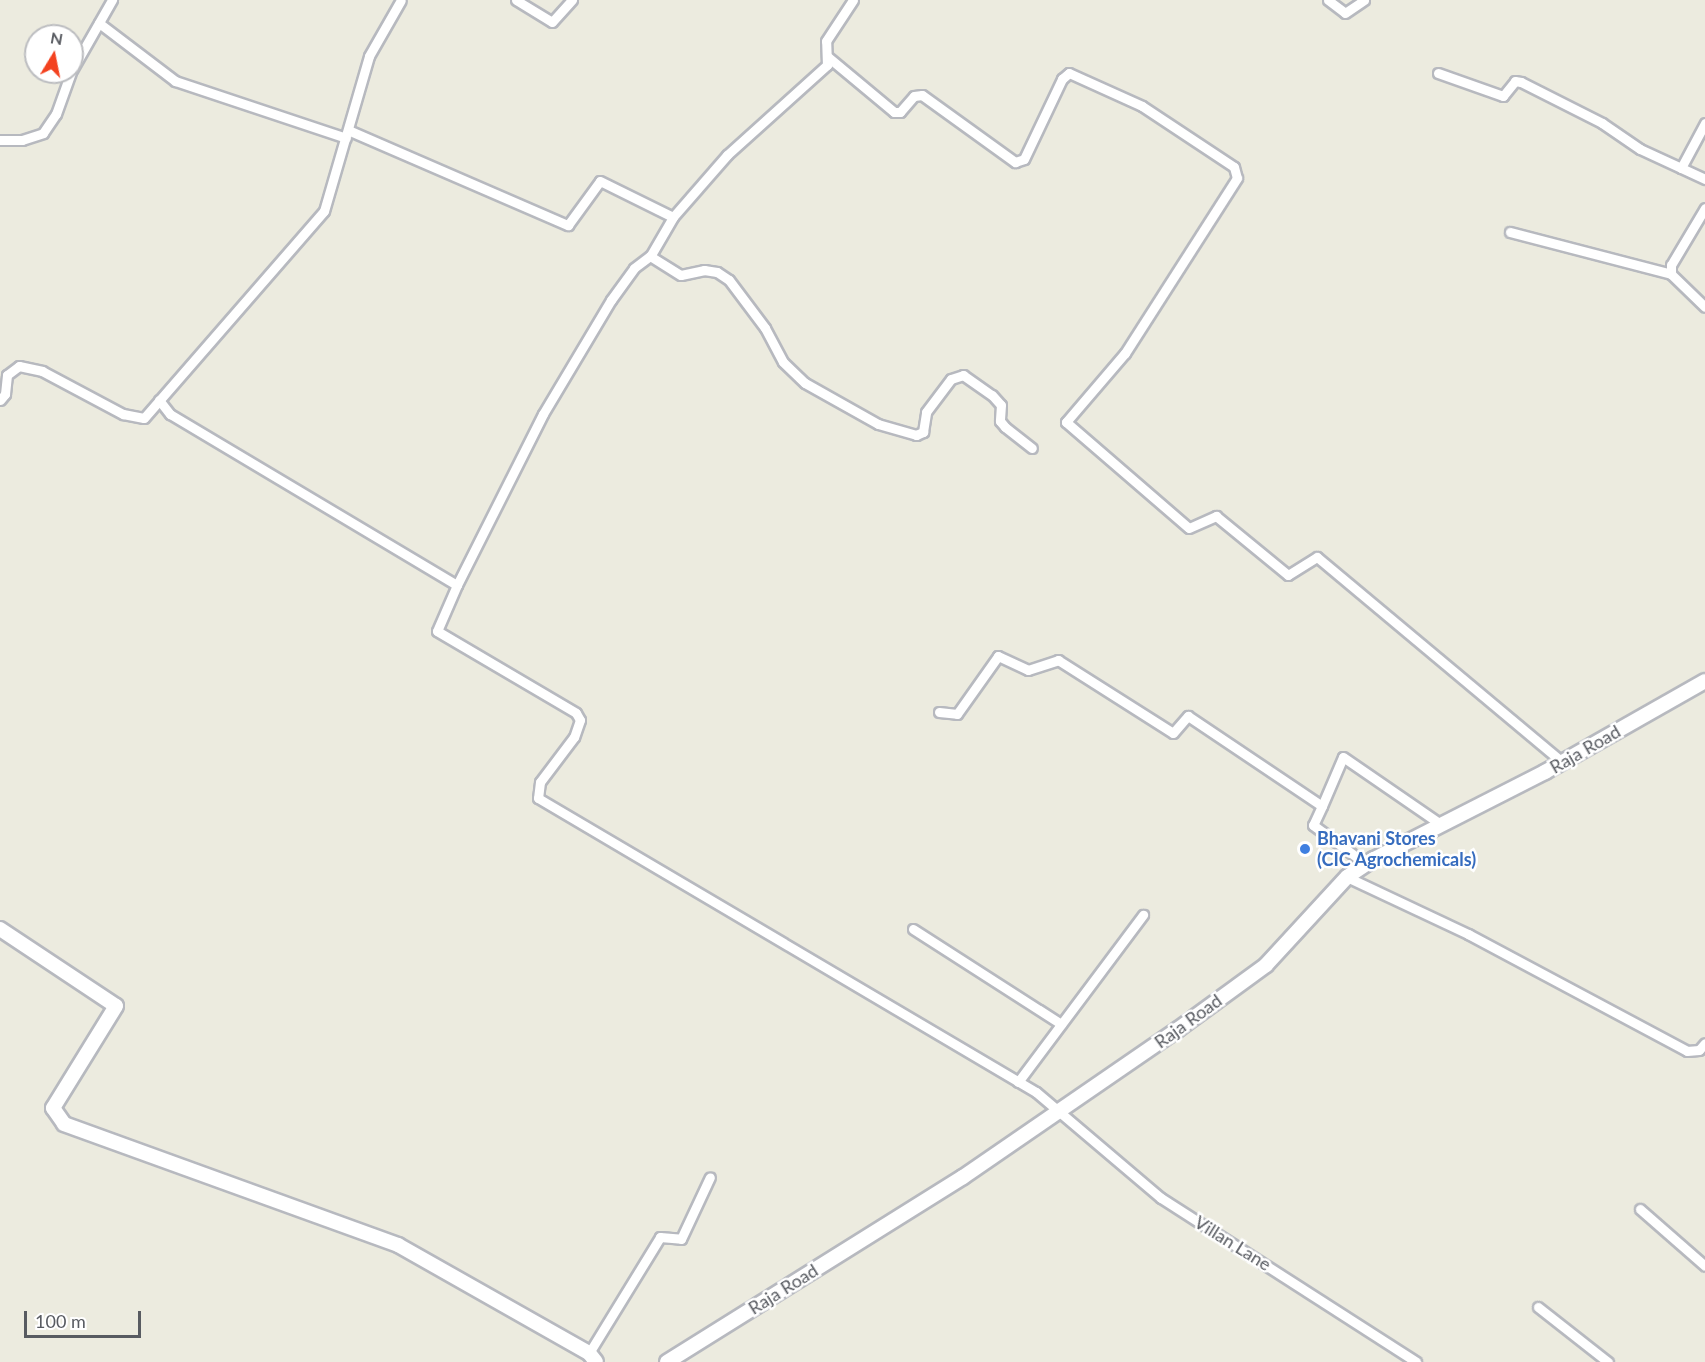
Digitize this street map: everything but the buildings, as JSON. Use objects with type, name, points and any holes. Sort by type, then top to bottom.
[{"type":"street","points":[[84,50],[112,0]]},
{"type":"street","points":[[0,400],[5,394],[7,375],[19,366],[42,371],[123,414],[144,418],[324,211],[369,56],[401,0]]},
{"type":"street","points":[[516,0],[552,22],[572,0]]},
{"type":"street","points":[[159,400],[170,414],[457,585],[575,357],[622,284],[650,256],[674,217],[727,155],[827,64],[826,41],[853,0]]},
{"type":"street","points":[[1328,0],[1345,13],[1364,0]]},
{"type":"street","points":[[99,23],[175,81],[347,134],[568,225],[600,181],[674,217]]},
{"type":"street","points":[[828,57],[894,112],[900,112],[914,96],[922,95],[1015,162],[1024,159],[1062,79],[1070,74],[1142,106],[1234,167],[1237,178],[1125,353],[1066,422],[1189,528],[1216,516],[1288,575],[1317,557],[1562,762]]},
{"type":"street","points":[[1438,73],[1503,96],[1515,81],[1521,82],[1602,123],[1640,149],[1705,179]]},
{"type":"street","points":[[0,140],[22,140],[43,133],[56,114],[67,84]]},
{"type":"street","points":[[1681,168],[1705,123]]},
{"type":"street","points":[[1671,274],[1671,265],[1705,208]]},
{"type":"street","points":[[1510,232],[1671,274],[1705,307]]},
{"type":"street","points":[[650,256],[681,275],[704,270],[717,272],[729,280],[765,328],[783,362],[805,383],[878,423],[916,435],[923,432],[926,412],[951,379],[963,375],[992,395],[1000,405],[1000,421],[1032,448]]},
{"type":"street","name":"Villan Lane","points":[[457,585],[437,631],[576,713],[580,720],[574,737],[540,782],[538,798],[1018,1082],[1059,1110],[1161,1198],[1395,1345],[1416,1362]]},
{"type":"street","points":[[939,712],[957,714],[998,656],[1028,670],[1058,660],[1173,733],[1188,716],[1322,806]]},
{"type":"street","name":"Raja Road","points":[[667,1362],[963,1177],[1266,965],[1347,877],[1366,864],[1562,762],[1705,681]]},
{"type":"street","points":[[1366,864],[1313,825],[1343,757],[1442,825]]},
{"type":"street","points":[[1347,877],[1468,934],[1687,1051],[1700,1050],[1705,1043]]},
{"type":"street","points":[[1018,1082],[1143,915]]},
{"type":"street","points":[[0,929],[116,1006],[53,1108],[64,1124],[398,1245],[592,1358],[660,1237],[681,1239],[710,1177]]},
{"type":"street","points":[[914,929],[1061,1024]]},
{"type":"street","points":[[1640,1209],[1705,1266]]},
{"type":"street","points":[[1538,1307],[1608,1362]]},
{"type":"place","name":"Bhavani Stores (CIC Agrochemicals)","points":[[1305,849]]}]
